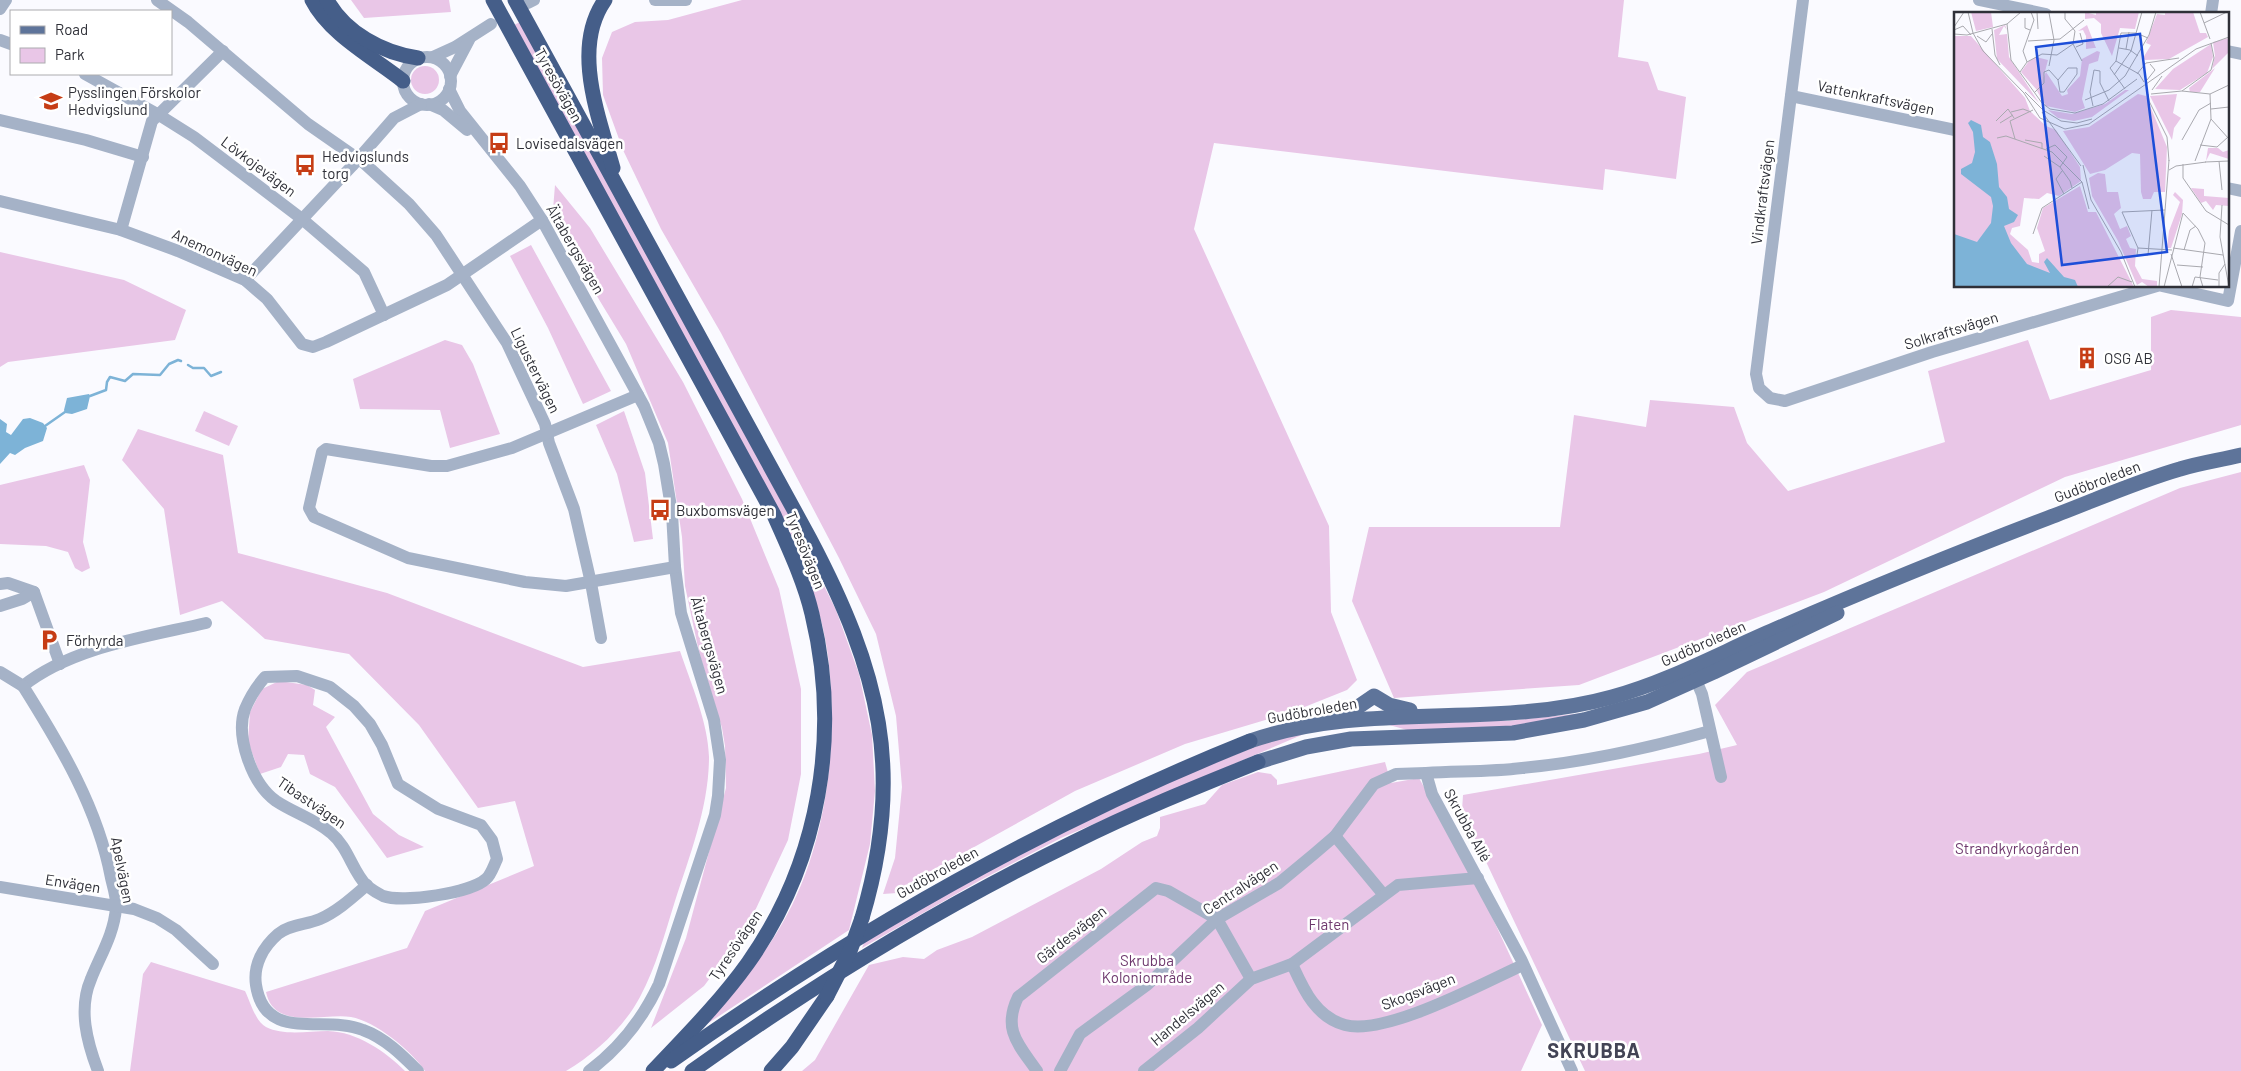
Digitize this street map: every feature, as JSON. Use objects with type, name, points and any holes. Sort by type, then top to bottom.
[{"type":"highway","points":[[312,0],[332,27],[404,84]]},
{"type":"highway","points":[[327,0],[339,17],[362,36],[386,51],[426,58]]},
{"type":"highway","points":[[485,0],[512,36]]},
{"type":"highway","name":"Tyresövägen","points":[[493,0],[774,515],[799,574],[812,612],[821,659],[825,709],[820,793],[812,825],[782,907],[748,963],[716,1004],[654,1071]]},
{"type":"highway","points":[[605,0],[594,24],[589,60],[595,100],[620,192]]},
{"type":"highway","name":"Tyresövägen","points":[[526,1],[620,192],[827,571],[863,656],[877,712],[883,752],[884,798],[877,862],[862,918],[850,951],[827,996],[792,1047],[771,1071]]},
{"type":"highway","name":"Gudöbroleden","points":[[658,1071],[805,970],[951,884],[1112,801],[1250,741]]},
{"type":"highway","name":"Gudöbroleden","points":[[692,1071],[816,987],[925,920],[993,883],[1122,819],[1258,762]]},
{"type":"main road","name":"Gudöbroleden","points":[[1250,741],[1290,729],[1375,717],[1532,711],[1584,704],[1693,674],[1780,642],[1968,548],[2180,468],[2241,455]]},
{"type":"main road","name":"Gudöbroleden","points":[[1258,762],[1319,744],[1377,737],[1466,736],[1513,733],[1584,720],[1648,702],[1693,674]]},
{"type":"main road","points":[[1374,696],[1396,708],[1436,715]]},
{"type":"main road","points":[[1319,744],[1364,730],[1372,723],[1375,717],[1374,696]]},
{"type":"main road","points":[[1290,729],[1355,709],[1374,696]]},
{"type":"street","points":[[0,9],[6,0]]},
{"type":"street","points":[[157,0],[171,10]]},
{"type":"street","points":[[655,0],[686,0]]},
{"type":"street","name":"Vindkraftsvägen","points":[[1759,388],[1756,374],[1803,0]]},
{"type":"street","points":[[1979,0],[2036,12]]},
{"type":"street","points":[[172,11],[223,51],[308,124],[359,158]]},
{"type":"street","points":[[394,118],[409,66],[470,39],[491,24]]},
{"type":"street","points":[[245,280],[394,118],[444,97],[449,89],[450,76],[470,39]]},
{"type":"street","points":[[122,230],[152,121],[223,51]]},
{"type":"street","points":[[2228,51],[2241,54]]},
{"type":"street","points":[[426,58],[444,63],[450,76]]},
{"type":"street","name":"Lövkojevägen","points":[[87,75],[159,114],[194,137],[302,219],[364,272],[384,315]]},
{"type":"street","points":[[404,84],[407,94],[412,100],[425,104]]},
{"type":"street","name":"Ältabergsvägen","points":[[449,89],[460,111],[489,150],[520,186],[542,220],[638,395],[652,425],[664,464],[672,513],[675,567],[682,613],[709,702],[718,739],[720,760],[715,814],[669,957],[651,1002],[612,1052],[589,1071]]},
{"type":"street","name":"Vattenkraftsvägen","points":[[1791,96],[1954,130]]},
{"type":"street","name":"Ältabergsvägen","points":[[425,104],[453,117],[489,150]]},
{"type":"street","points":[[0,120],[86,140],[143,157]]},
{"type":"street","name":"Ligustervägen","points":[[359,158],[409,204],[436,235],[463,274],[517,362],[548,434],[574,509],[601,638]]},
{"type":"street","points":[[2228,188],[2241,191]]},
{"type":"street","name":"Anemonvägen","points":[[0,202],[122,230],[178,251],[245,280],[267,299],[305,346],[318,346],[432,292],[463,274],[542,220]]},
{"type":"street","points":[[2171,288],[2228,301],[2241,232]]},
{"type":"street","name":"Solkraftsvägen","points":[[1759,388],[1770,398],[1785,401],[1932,352],[2150,288]]},
{"type":"street","points":[[638,395],[548,434],[495,453],[439,467],[326,449],[322,452],[309,503],[310,513],[314,517],[389,551],[426,562],[551,586],[591,583],[675,567]]},
{"type":"street","points":[[0,584],[8,583],[34,592]]},
{"type":"street","points":[[0,606],[22,599],[34,592]]},
{"type":"street","points":[[34,592],[60,664]]},
{"type":"street","points":[[0,672],[23,686],[39,673],[128,640],[206,623]]},
{"type":"street","points":[[1693,674],[1721,776]]},
{"type":"street","name":"Tibastvägen","points":[[297,676],[330,687],[354,706],[370,724],[382,744],[398,784],[438,809],[481,825],[492,840],[497,859],[487,879],[458,891],[418,898],[384,896],[367,886],[342,842],[325,828],[275,800],[262,787],[252,772],[243,742],[244,710],[256,687],[266,677],[297,676]]},
{"type":"street","name":"Apelvägen","points":[[23,686],[47,724],[77,781],[98,830],[110,869],[116,906],[112,929],[90,981],[85,998],[84,1015],[87,1035],[98,1071]]},
{"type":"street","name":"Skrubba Allé","points":[[1572,1071],[1523,965],[1432,794],[1426,773],[1521,768],[1608,756],[1658,746],[1710,731]]},
{"type":"street","name":"Centralvägen","points":[[1060,1071],[1080,1034],[1147,985],[1217,919],[1279,883],[1335,836],[1374,784],[1396,774],[1426,773]]},
{"type":"street","points":[[1335,836],[1383,894]]},
{"type":"street","name":"Handelsvägen","points":[[1144,1071],[1198,1028],[1251,979],[1292,964],[1383,894],[1398,885],[1478,878]]},
{"type":"street","points":[[367,886],[342,906],[320,919],[292,926],[280,932],[266,946],[257,966],[258,998],[268,1013],[282,1021],[302,1025],[333,1024],[350,1026],[374,1035],[390,1045],[418,1071]]},
{"type":"street","name":"Envägen","points":[[0,887],[116,906],[157,918],[176,930],[213,964]]},
{"type":"street","name":"Gärdesvägen","points":[[1037,1071],[1013,1038],[1012,1009],[1018,997],[1156,888],[1168,891],[1217,919]]},
{"type":"street","points":[[1217,919],[1251,979]]},
{"type":"street","name":"Skogsvägen","points":[[1292,964],[1307,996],[1324,1014],[1344,1025],[1362,1026],[1385,1023],[1419,1011],[1523,965]]},
{"type":"green space","points":[[351,0],[449,0],[451,12],[364,18]]},
{"type":"green space","points":[[742,0],[1624,0],[1618,57],[1648,62],[1658,90],[1686,97],[1676,179],[1605,169],[1603,190],[1214,143],[1194,229],[1329,526],[1331,612],[1357,680],[1347,690],[1292,712],[1185,744],[1075,791],[920,877],[897,893],[883,894],[895,858],[902,787],[896,716],[876,634],[839,558],[721,333],[661,229],[623,150],[603,95],[602,58],[612,32],[635,22],[668,20]]},
{"type":"green space","points":[[520,22],[790,517],[836,610],[859,674],[872,735],[875,791],[870,844],[849,930],[707,1024],[776,934],[793,903],[807,870],[825,800],[830,763],[831,691],[826,641],[815,598],[795,543],[514,25]]},
{"type":"green space","points":[[425,66],[435,70],[439,80],[435,90],[425,94],[415,90],[411,80],[415,70]]},
{"type":"green space","points":[[555,185],[590,228],[683,382],[742,499],[779,589],[801,689],[801,774],[788,840],[746,930],[704,986],[651,1028],[686,938],[726,788],[725,746],[722,728],[699,652],[685,586],[682,537],[668,443],[626,344],[552,222]]},
{"type":"green space","points":[[531,245],[611,391],[583,404],[548,328],[510,256]]},
{"type":"green space","points":[[0,252],[124,280],[186,310],[175,340],[8,362],[0,367]]},
{"type":"green space","points":[[2171,310],[2241,317],[2241,425],[2065,477],[1824,592],[1579,685],[1394,698],[1352,601],[1369,527],[1560,527],[1574,415],[1646,427],[1650,400],[1734,407],[1747,443],[1788,491],[1945,442],[1928,371],[2028,340],[2050,400],[2151,370],[2151,317]]},
{"type":"green space","points":[[445,340],[462,345],[473,364],[500,434],[450,448],[440,410],[360,409],[353,379]]},
{"type":"green space","points":[[204,411],[238,426],[229,446],[195,431]]},
{"type":"green space","points":[[624,411],[645,473],[653,539],[634,542],[617,474],[596,425]]},
{"type":"green space","points":[[138,429],[223,455],[238,553],[387,593],[583,667],[680,651],[698,703],[708,744],[708,775],[702,812],[664,938],[646,986],[626,1019],[608,1039],[577,1064],[566,1071],[425,1071],[402,1046],[371,1024],[351,1017],[301,1018],[289,1016],[279,1012],[271,1004],[266,992],[407,948],[425,911],[534,866],[515,801],[478,808],[419,725],[349,654],[265,639],[222,601],[180,615],[164,509],[122,460]]},
{"type":"green space","points":[[84,465],[90,480],[83,542],[90,568],[82,572],[75,568],[68,552],[46,546],[0,544],[0,485]]},
{"type":"green space","name":"Strandkyrkogården","points":[[2241,472],[2241,1071],[1585,1071],[1462,811],[1463,795],[1699,754],[1737,745],[1715,705],[1747,672],[2180,488]]},
{"type":"green space","points":[[279,681],[307,685],[315,690],[313,705],[335,717],[326,727],[373,814],[399,835],[424,847],[387,858],[335,787],[310,774],[304,755],[288,754],[281,767],[260,774],[248,742],[250,712],[262,689]]},
{"type":"green space","points":[[1584,713],[1517,727],[1411,731],[1382,723],[1400,720],[1507,721]]},
{"type":"green space","points":[[1304,734],[1061,838],[979,881],[862,948],[865,940],[975,877],[1059,834],[1189,773],[1275,739]]},
{"type":"green space","name":"Flaten","points":[[1385,762],[1391,783],[1419,778],[1475,880],[1542,1025],[1521,1071],[802,1071],[815,1060],[869,965],[903,957],[924,959],[937,950],[972,937],[1101,869],[1142,842],[1157,836],[1160,828],[1160,817],[1205,804],[1222,785],[1258,772],[1271,774],[1277,780],[1277,785]]},
{"type":"green space","points":[[151,962],[245,991],[256,1016],[266,1027],[288,1032],[328,1031],[349,1035],[370,1044],[389,1056],[405,1071],[130,1071],[143,974]]},
{"type":"water","points":[[89,394],[87,409],[72,414],[65,413],[67,398]]},
{"type":"water","points":[[30,418],[43,423],[47,428],[43,441],[25,448],[15,455],[10,453],[0,464],[0,419],[7,424],[6,432],[11,435],[23,419]]},
{"type":"waterway","points":[[90,396],[106,390],[110,377],[125,381],[133,374],[160,375],[169,364],[178,360],[181,361]]},
{"type":"waterway","points":[[188,365],[193,368],[204,368],[211,376],[221,372]]},
{"type":"waterway","points":[[45,426],[65,412]]},
{"type":"place","name":"Pysslingen Förskolor Hedvigslund","points":[[51,101]]},
{"type":"place","name":"Lovisedalsvägen","points":[[499,143]]},
{"type":"place","name":"Hedvigslunds torg","points":[[305,165]]},
{"type":"place","name":"OSG AB","points":[[2087,358]]},
{"type":"place","name":"Buxbomsvägen","points":[[660,510]]},
{"type":"place","name":"Förhyrda","points":[[49,640]]},
{"type":"district","name":"SKRUBBA","points":[[1594,1050]]},
{"type":"park label","name":"Skrubba Koloniområde","points":[[1147,968]]}]
